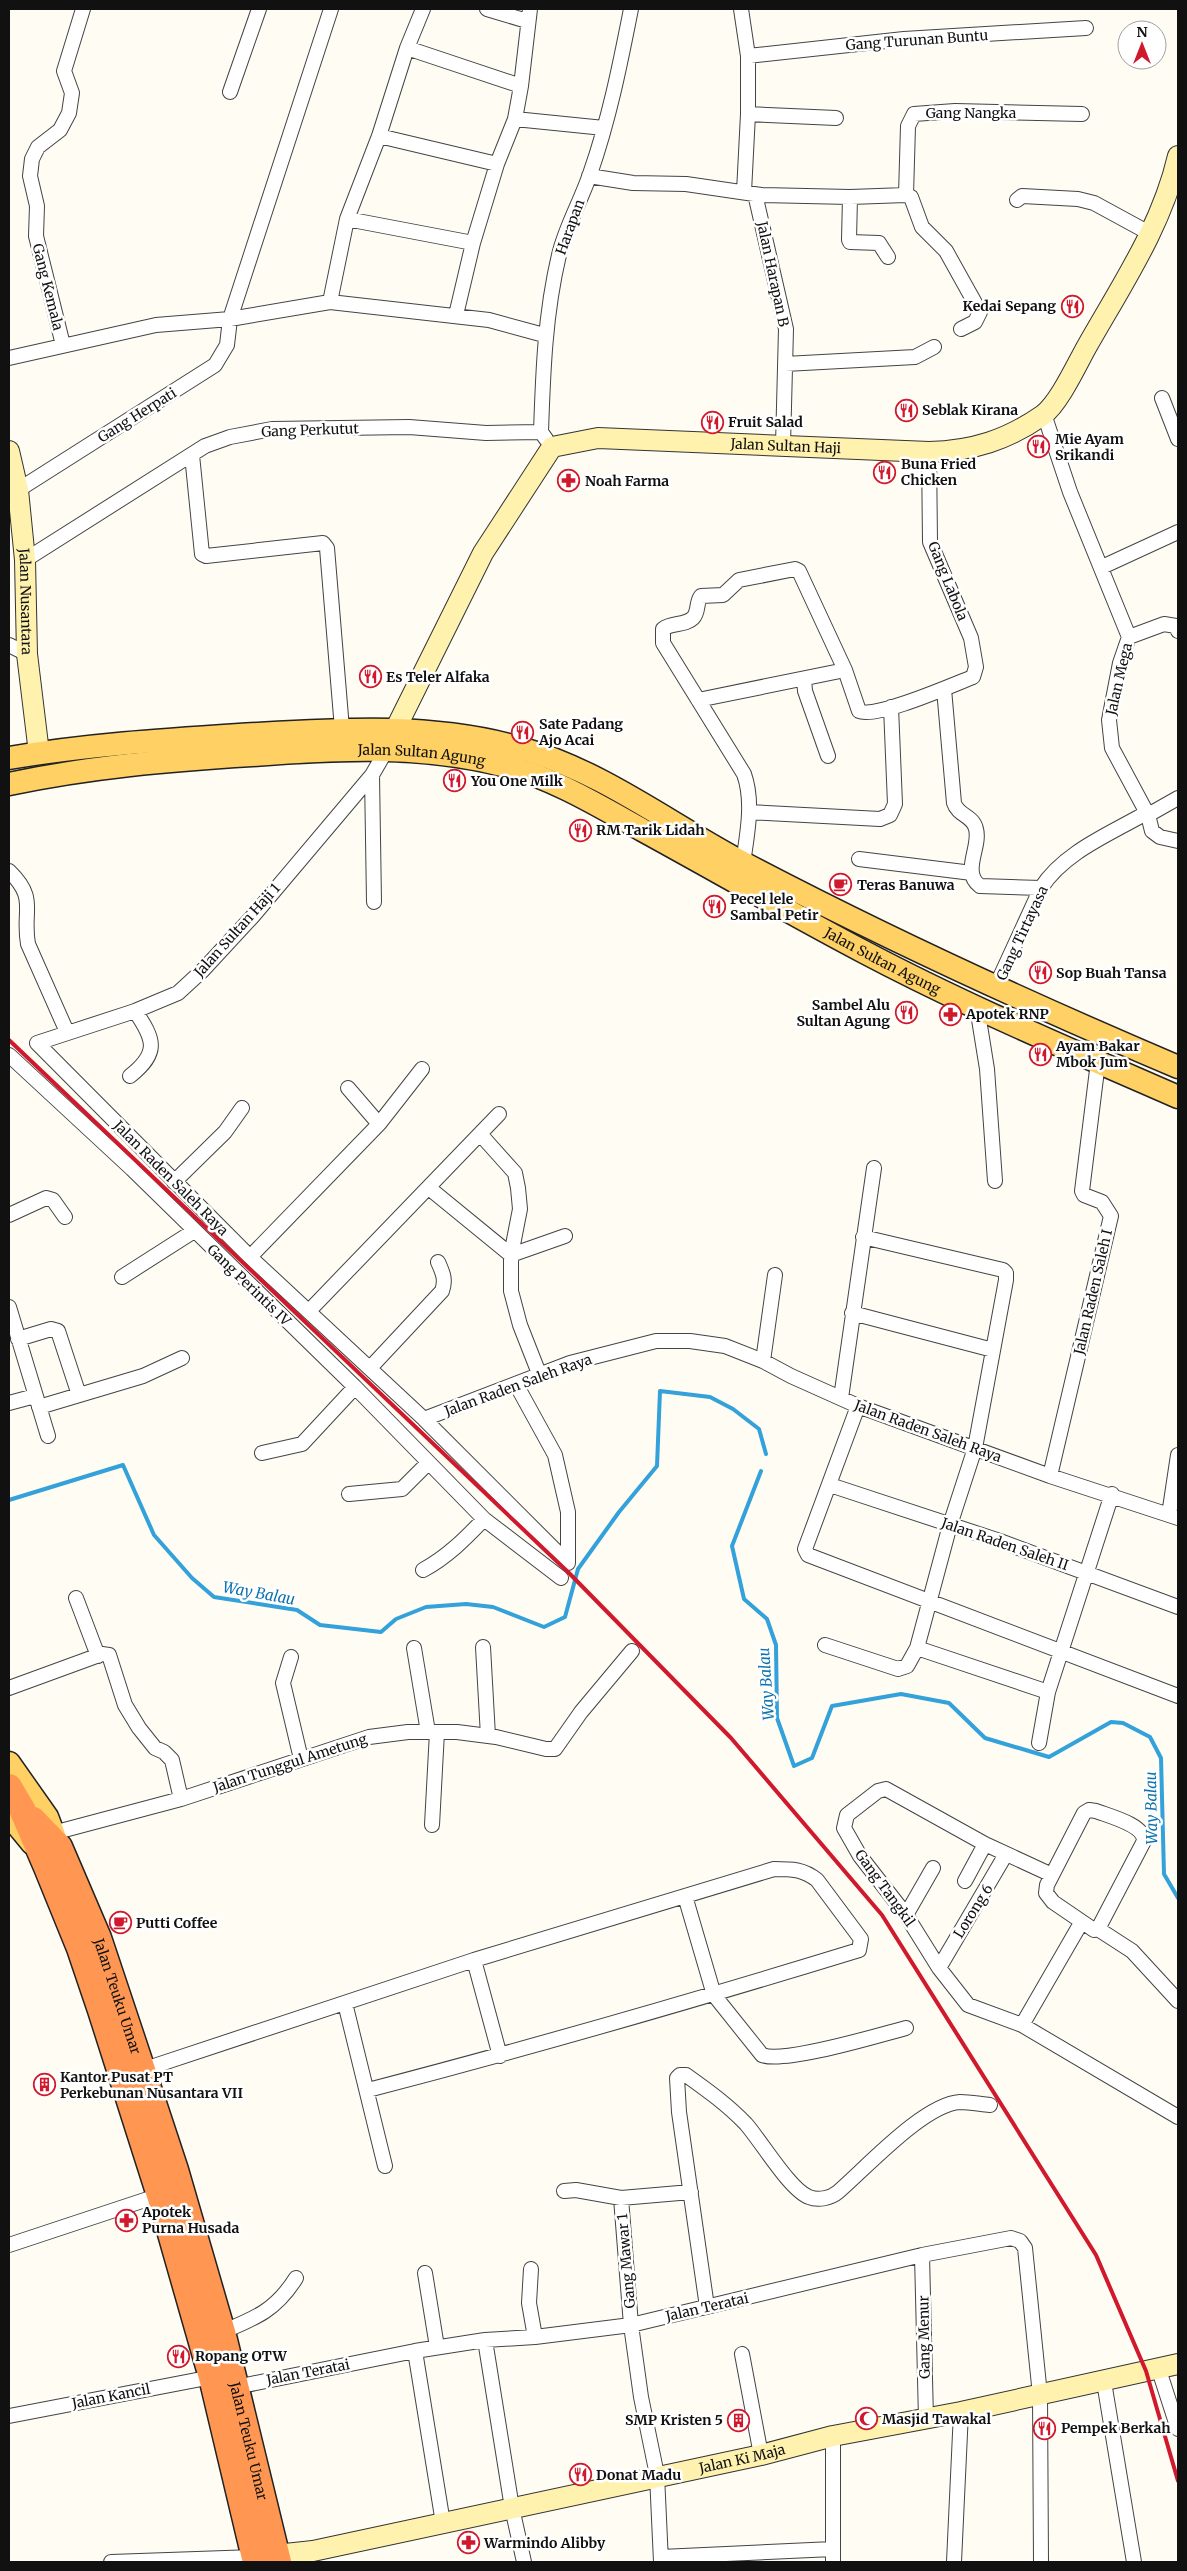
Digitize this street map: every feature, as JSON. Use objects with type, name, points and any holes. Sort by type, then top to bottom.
[{"type":"highway","points":[[13,1804],[46,1841]]},
{"type":"highway","name":"Jalan Teuku Umar","points":[[46,1841],[98,1938],[175,2170],[222,2332],[224,2382]]},
{"type":"highway","name":"Jalan Teuku Umar","points":[[46,1841],[160,2195],[224,2382],[266,2559]]},
{"type":"main road","name":"Jalan Sultan Agung","points":[[9,784],[85,757],[342,729],[533,774],[597,805],[866,953],[1098,1062],[1178,1097]]},
{"type":"main road","name":"Jalan Sultan Agung","points":[[85,757],[175,760],[391,740],[436,732],[480,738],[558,760],[619,790],[743,863],[875,932],[1178,1068]]},
{"type":"main road","points":[[9,758],[47,760],[74,765],[85,757]]},
{"type":"main road","points":[[9,766],[47,760]]},
{"type":"main road","points":[[9,774],[47,760]]},
{"type":"main road","points":[[866,953],[875,932]]},
{"type":"main road","points":[[1140,1080],[1150,1055]]},
{"type":"main road","name":"Jalan Teuku Umar","points":[[9,1763],[47,1817],[46,1841]]},
{"type":"street","name":"Gang Kemala","points":[[63,345],[36,236],[37,206],[30,176],[32,158],[38,147],[60,130],[70,113],[72,93],[64,71],[83,9]]},
{"type":"street","points":[[230,92],[259,9]]},
{"type":"street","name":"Gang Herpati","points":[[18,490],[215,365],[228,345],[230,319],[332,9]]},
{"type":"street","points":[[330,302],[347,219],[379,136],[407,48],[423,9]]},
{"type":"street","points":[[456,315],[473,243],[497,164],[515,119],[521,86],[528,15],[488,9]]},
{"type":"street","name":"Harapan","points":[[546,440],[544,335],[559,252],[590,176],[615,92],[631,9]]},
{"type":"street","points":[[741,9],[748,56],[750,193]]},
{"type":"street","name":"Gang Turunan Buntu","points":[[748,56],[904,39],[1086,28]]},
{"type":"street","points":[[407,48],[521,86]]},
{"type":"street","name":"Gang Nangka","points":[[906,195],[908,126],[914,114],[955,111],[1082,114]]},
{"type":"street","points":[[748,114],[836,118]]},
{"type":"street","points":[[515,119],[604,128]]},
{"type":"street","points":[[379,136],[497,164]]},
{"type":"street","name":"Jalan Sultan Haji","points":[[546,440],[598,438],[929,452],[958,451],[987,445],[1044,414],[1066,385],[1151,234],[1178,156]]},
{"type":"street","points":[[590,176],[633,182],[686,184],[750,193],[850,197],[906,195],[910,197],[922,227],[946,251],[980,312],[975,322],[961,329]]},
{"type":"street","name":"Jalan Harapan B","points":[[750,193],[786,329],[783,445]]},
{"type":"street","points":[[1017,200],[1022,196],[1078,199],[1094,203],[1151,234]]},
{"type":"street","points":[[850,197],[850,242],[879,243],[888,257]]},
{"type":"street","points":[[347,219],[473,243]]},
{"type":"street","points":[[9,358],[156,325],[230,319],[330,302],[456,315],[488,320],[544,335]]},
{"type":"street","points":[[785,364],[915,357],[934,347]]},
{"type":"street","points":[[1162,398],[1178,439]]},
{"type":"street","name":"Jalan Mega","points":[[1044,414],[1070,492],[1102,566],[1129,637],[1120,663],[1109,720],[1112,748],[1147,814],[1152,831],[1160,837],[1178,841]]},
{"type":"street","name":"Gang Perkutut","points":[[25,560],[205,446],[230,437],[272,429],[409,427],[546,440]]},
{"type":"street","points":[[391,740],[483,553],[546,440]]},
{"type":"street","name":"Gang Labola","points":[[929,452],[930,542],[971,638],[976,667],[973,677],[944,689]]},
{"type":"street","name":"Jalan Nusantara","points":[[9,453],[18,490],[25,560],[27,654],[47,760]]},
{"type":"street","points":[[192,455],[202,554],[206,556],[322,543],[326,548],[342,729]]},
{"type":"street","points":[[1102,566],[1178,532]]},
{"type":"street","points":[[743,863],[749,812],[748,784],[744,774],[663,643],[663,629],[668,625],[687,622],[694,617],[701,596],[723,595],[741,579],[799,570],[845,670],[859,711],[865,714],[944,689],[954,803],[959,812],[970,818],[977,830],[972,873],[974,882],[980,886],[1041,888]]},
{"type":"street","points":[[1129,637],[1164,624],[1176,626],[1178,631]]},
{"type":"street","points":[[9,645],[27,654]]},
{"type":"street","points":[[698,700],[845,670]]},
{"type":"street","points":[[804,679],[805,692],[828,756]]},
{"type":"street","points":[[749,812],[880,818],[890,815],[895,804],[891,707]]},
{"type":"street","name":"Jalan Sultan Haji 1","points":[[37,1043],[135,1010],[178,993],[203,970],[253,916],[372,775],[391,740]]},
{"type":"street","points":[[372,775],[374,902]]},
{"type":"street","name":"Gang Tirtayasa","points":[[996,986],[1041,888],[1050,874],[1067,860],[1178,798]]},
{"type":"street","points":[[859,859],[972,873]]},
{"type":"street","points":[[9,871],[25,891],[29,907],[26,930],[28,944],[66,1032]]},
{"type":"street","points":[[978,1006],[987,1069],[995,1181]]},
{"type":"street","points":[[130,1076],[150,1057],[151,1048],[150,1040],[135,1010]]},
{"type":"street","name":"Jalan Raden Saleh Raya","points":[[37,1043],[250,1257],[424,1419],[517,1386],[570,1363],[656,1341],[690,1341],[725,1346],[763,1361],[858,1406],[1050,1476],[1112,1494],[1174,1516]]},
{"type":"street","name":"Gang Perintis IV","points":[[9,1055],[132,1169],[355,1387],[484,1519],[560,1578]]},
{"type":"street","name":"Jalan Raden Saleh I","points":[[1050,1476],[1111,1216],[1106,1205],[1084,1195],[1082,1190],[1098,1062]]},
{"type":"street","points":[[250,1257],[379,1124],[422,1069]]},
{"type":"street","points":[[348,1088],[379,1124]]},
{"type":"street","points":[[174,1182],[224,1132],[242,1108]]},
{"type":"street","points":[[309,1311],[481,1135],[499,1114]]},
{"type":"street","points":[[481,1135],[514,1173],[518,1188],[520,1209],[511,1255],[511,1291],[520,1325],[540,1376]]},
{"type":"street","points":[[841,1398],[874,1168]]},
{"type":"street","points":[[429,1188],[511,1255]]},
{"type":"street","points":[[9,1216],[46,1198],[53,1200],[65,1217]]},
{"type":"street","points":[[122,1276],[194,1231]]},
{"type":"street","points":[[511,1255],[565,1236]]},
{"type":"street","points":[[825,1645],[898,1669],[907,1666],[917,1648],[932,1600],[950,1525],[975,1448],[1006,1280],[1004,1271],[863,1237]]},
{"type":"street","points":[[370,1368],[436,1301],[445,1284],[444,1274],[438,1262]]},
{"type":"street","points":[[763,1361],[775,1275]]},
{"type":"street","points":[[9,1307],[48,1436]]},
{"type":"street","points":[[852,1313],[993,1350]]},
{"type":"street","points":[[18,1339],[51,1329],[58,1331],[79,1395]]},
{"type":"street","points":[[9,1403],[79,1395],[143,1376],[182,1358]]},
{"type":"street","points":[[424,1419],[568,1563],[568,1512],[555,1455],[517,1386]]},
{"type":"street","points":[[262,1453],[302,1444],[355,1387]]},
{"type":"street","points":[[858,1406],[805,1549],[808,1555],[932,1600],[1061,1652],[1178,1696]]},
{"type":"street","points":[[1174,1516],[1178,1455]]},
{"type":"street","points":[[349,1494],[402,1489],[428,1463]]},
{"type":"street","name":"Jalan Raden Saleh II","points":[[830,1485],[1085,1572],[1178,1607]]},
{"type":"street","points":[[1038,1743],[1048,1692],[1085,1572],[1112,1494]]},
{"type":"street","points":[[423,1570],[439,1561],[465,1540],[484,1519]]},
{"type":"street","points":[[76,1598],[98,1656]]},
{"type":"street","points":[[483,1647],[488,1736]]},
{"type":"street","points":[[414,1648],[433,1732],[432,1825]]},
{"type":"street","points":[[917,1648],[1048,1692]]},
{"type":"street","name":"Jalan Tunggul Ametung","points":[[46,1841],[181,1799],[368,1736],[433,1732],[488,1736],[546,1749],[555,1749],[581,1712],[632,1651]]},
{"type":"street","points":[[9,1688],[98,1656],[108,1655],[111,1659],[125,1705],[139,1728],[155,1748],[164,1752],[172,1760],[181,1799]]},
{"type":"street","points":[[291,1657],[283,1684],[301,1759]]},
{"type":"street","name":"Gang Tangkil","points":[[1052,1875],[985,1844],[886,1790],[878,1791],[847,1815],[844,1828],[860,1856],[906,1915],[940,1968],[968,2005],[1022,2025],[1178,2117]]},
{"type":"street","points":[[1089,1810],[1096,1811],[1142,1832],[1144,1841],[1098,1928],[1093,1930],[1081,1923],[1047,1896],[1047,1885],[1084,1813],[1089,1810]]},
{"type":"street","points":[[966,1881],[985,1844]]},
{"type":"street","name":"Lorong 6","points":[[940,1968],[1006,1854]]},
{"type":"street","points":[[142,2070],[474,1960],[774,1869],[795,1868],[808,1873],[817,1880],[861,1940],[859,1950],[714,1995],[500,2056],[368,2090]]},
{"type":"street","points":[[906,1915],[933,1868]]},
{"type":"street","points":[[684,1896],[714,1995],[757,2052],[767,2058],[838,2047],[906,2028]]},
{"type":"street","points":[[1022,2025],[1081,1923]]},
{"type":"street","points":[[1098,1928],[1132,1951],[1178,2001]]},
{"type":"street","points":[[474,1960],[500,2056]]},
{"type":"street","points":[[345,2002],[385,2166]]},
{"type":"street","points":[[707,2308],[680,2112],[677,2078],[680,2075],[686,2075],[729,2108],[765,2146],[786,2176],[802,2193],[810,2198],[831,2198],[921,2118],[940,2108],[959,2102],[990,2105]]},
{"type":"street","points":[[564,2191],[576,2190],[620,2198],[691,2192]]},
{"type":"street","points":[[9,2245],[160,2195]]},
{"type":"street","name":"Gang Mawar 1","points":[[620,2198],[631,2325],[641,2397],[657,2475],[661,2560]]},
{"type":"street","name":"Jalan Teratai","points":[[224,2382],[484,2340],[535,2337],[631,2325],[922,2255],[1005,2238],[1020,2241],[1025,2248],[1040,2395],[1041,2562]]},
{"type":"street","name":"Gang Menur","points":[[922,2255],[926,2419]]},
{"type":"street","points":[[531,2269],[530,2303],[535,2337]]},
{"type":"street","points":[[425,2273],[437,2348]]},
{"type":"street","points":[[222,2332],[254,2319],[273,2307],[284,2297],[296,2278]]},
{"type":"street","points":[[484,2340],[512,2508],[524,2562]]},
{"type":"street","points":[[415,2351],[443,2523]]},
{"type":"street","points":[[742,2354],[761,2454]]},
{"type":"street","name":"Jalan Ki Maja","points":[[266,2559],[313,2551],[443,2523],[657,2475],[761,2454],[833,2436],[926,2419],[1104,2382],[1158,2367],[1178,2364]]},
{"type":"street","points":[[1158,2367],[1178,2429]]},
{"type":"street","name":"Jalan Kancil","points":[[9,2416],[224,2382]]},
{"type":"street","points":[[1104,2382],[1134,2562]]},
{"type":"street","points":[[954,2562],[961,2412]]},
{"type":"street","points":[[661,2560],[833,2555],[833,2436]]},
{"type":"street","points":[[111,2562],[266,2559]]},
{"type":"waterway","name":"Way Balau","points":[[9,1500],[123,1465],[154,1535],[192,1578],[214,1597],[297,1610],[320,1625],[381,1632],[396,1619],[426,1607],[466,1604],[493,1607],[544,1627],[565,1617],[578,1569],[619,1512],[657,1466],[660,1391],[710,1397],[733,1409],[759,1429],[766,1454]]},
{"type":"waterway","name":"Way Balau","points":[[761,1471],[732,1546],[744,1599],[767,1619],[776,1645],[777,1718],[794,1766],[812,1758],[832,1706],[901,1694],[949,1703],[985,1738],[1049,1757],[1111,1722],[1123,1723],[1150,1737],[1161,1758],[1164,1874],[1178,1898]]},
{"type":"railway","points":[[9,1040],[568,1572],[731,1738],[882,1915],[1096,2255],[1146,2371],[1178,2481]]},
{"type":"place","name":"Kedai Sepang","points":[[1072,306]]},
{"type":"place","name":"Seblak Kirana","points":[[906,410]]},
{"type":"place","name":"Fruit Salad","points":[[712,422]]},
{"type":"place","name":"Mie Ayam Srikandi","points":[[1039,447]]},
{"type":"place","name":"Buna Fried Chicken","points":[[885,472]]},
{"type":"place","name":"Noah Farma","points":[[569,481]]},
{"type":"place","name":"Es Teler Alfaka","points":[[370,677]]},
{"type":"place","name":"Sate Padang Ajo Acai","points":[[523,732]]},
{"type":"place","name":"You One Milk","points":[[455,781]]},
{"type":"place","name":"RM Tarik Lidah","points":[[580,830]]},
{"type":"place","name":"Teras Banuwa","points":[[841,885]]},
{"type":"place","name":"Pecel lele Sambal Petir","points":[[714,907]]},
{"type":"place","name":"Sop Buah Tansa","points":[[1040,973]]},
{"type":"place","name":"Sambel Alu Sultan Agung","points":[[906,1013]]},
{"type":"place","name":"Apotek RNP","points":[[950,1014]]},
{"type":"place","name":"Ayam Bakar Mbok Jum","points":[[1040,1054]]},
{"type":"place","name":"Putti Coffee","points":[[120,1923]]},
{"type":"place","name":"Kantor Pusat PT Perkebunan Nusantara VII","points":[[44,2085]]},
{"type":"place","name":"Apotek Purna Husada","points":[[126,2220]]},
{"type":"place","name":"Ropang OTW","points":[[179,2356]]},
{"type":"place","name":"Masjid Tawakal","points":[[866,2419]]},
{"type":"place","name":"SMP Kristen 5","points":[[739,2420]]},
{"type":"place","name":"Pempek Berkah","points":[[1045,2428]]},
{"type":"place","name":"Donat Madu","points":[[580,2475]]},
{"type":"place","name":"Warmindo Alibby","points":[[468,2543]]}]
